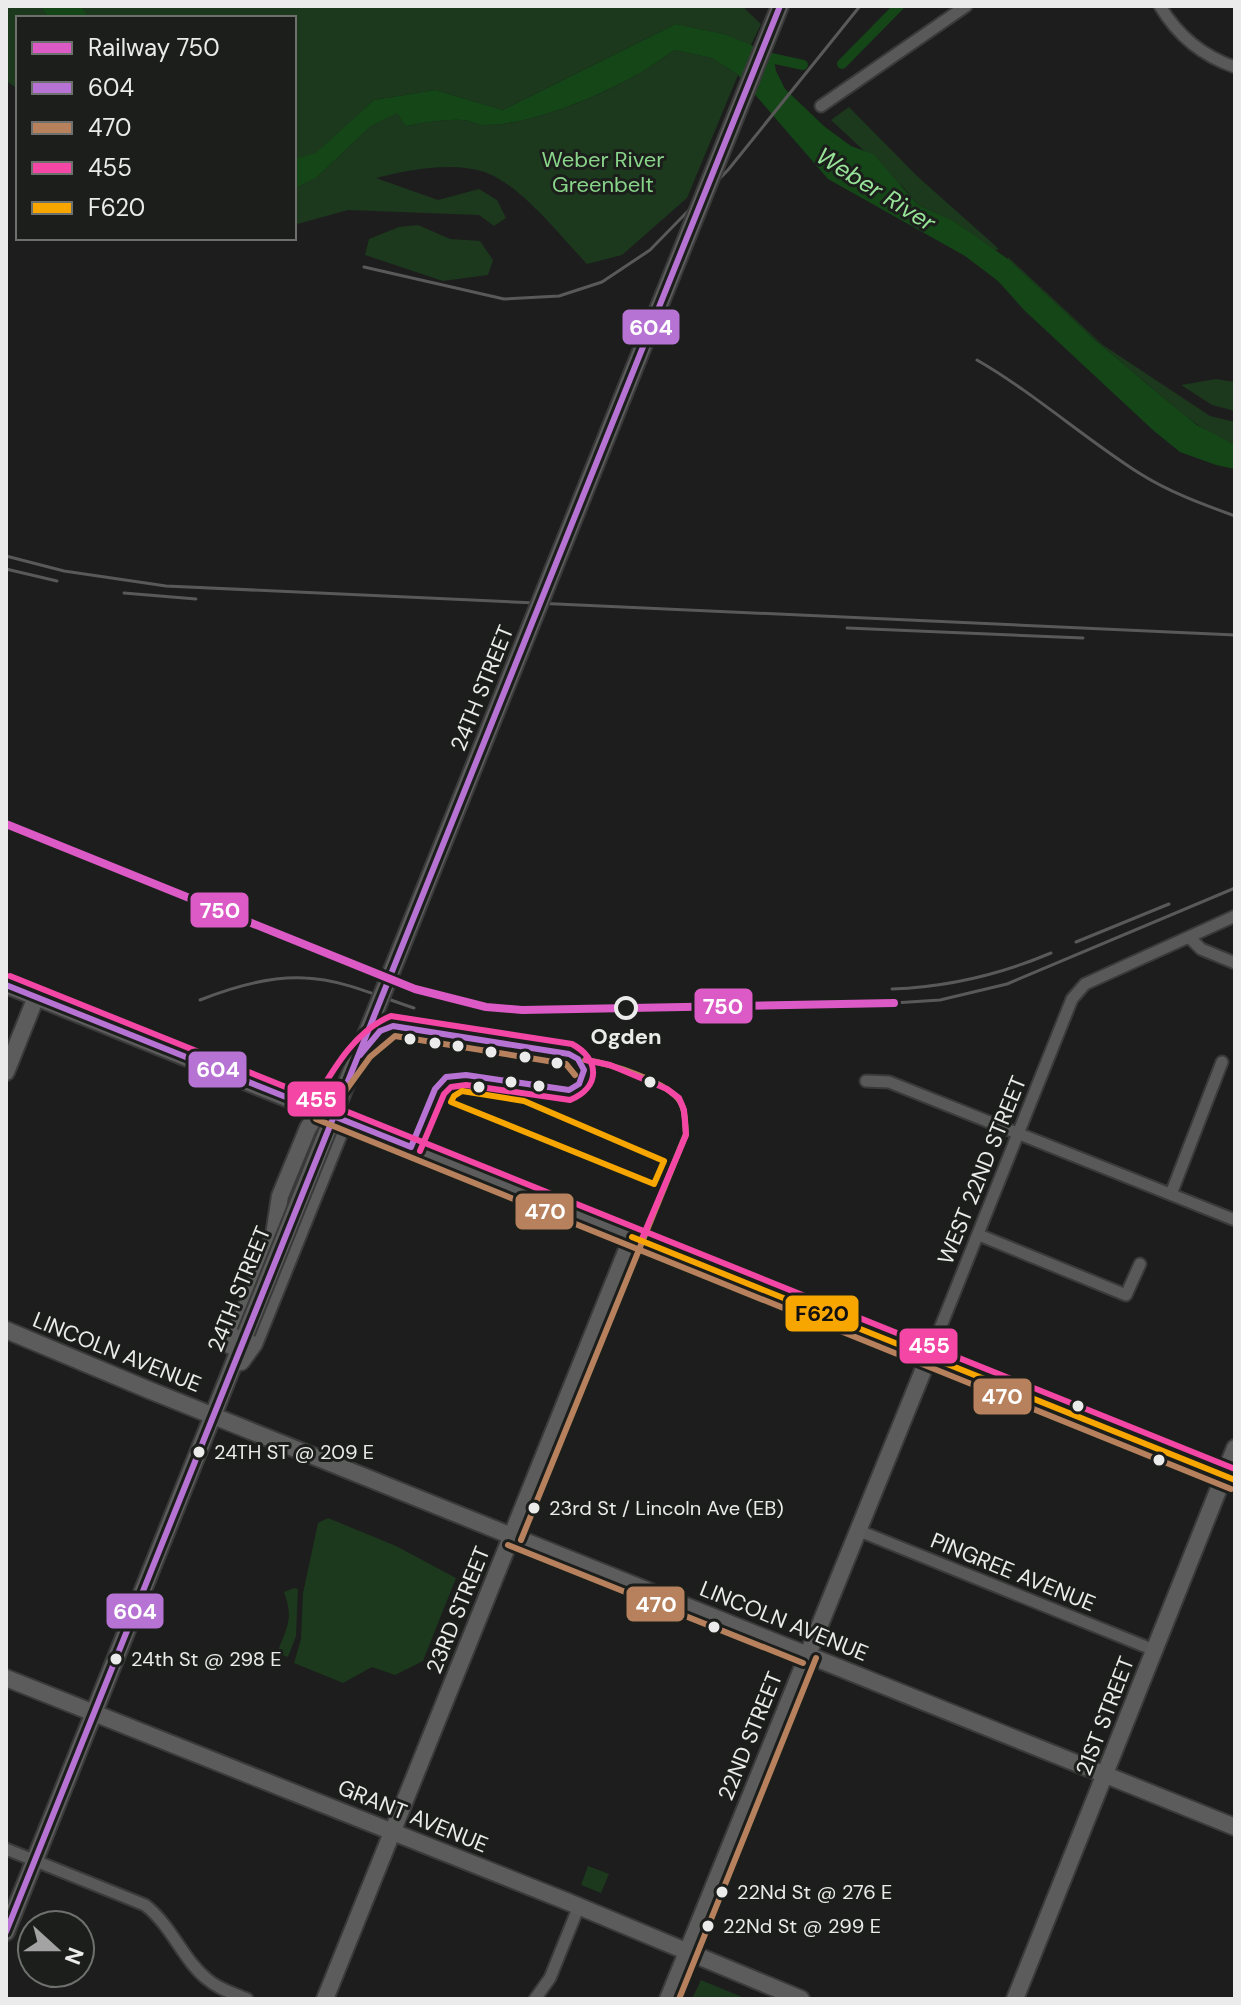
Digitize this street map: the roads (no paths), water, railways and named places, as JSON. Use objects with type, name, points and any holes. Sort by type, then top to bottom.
[{"type":"main road","name":"24TH STREET","points":[[6,1932],[777,14]]},
{"type":"main road","points":[[6,985],[1230,1478]]},
{"type":"main road","points":[[6,1072],[36,997]]},
{"type":"main road","name":"24TH STREET","points":[[223,1386],[233,1336],[274,1235],[280,1196],[308,1128],[320,1110]]},
{"type":"main road","name":"24TH STREET","points":[[223,1386],[254,1344],[344,1121]]},
{"type":"main road","name":"23RD STREET","points":[[325,1999],[632,1237]]},
{"type":"main road","name":"LINCOLN AVENUE","points":[[6,1330],[1235,1827]]},
{"type":"main road","name":"22ND STREET","points":[[668,1999],[929,1356]]},
{"type":"main road","name":"21ST STREET","points":[[1015,1999],[1154,1650],[1230,1478],[1235,1448]]},
{"type":"main road","name":"GRANT AVENUE","points":[[6,1678],[579,1906],[801,1999]]},
{"type":"street","points":[[821,106],[966,6]]},
{"type":"street","points":[[1160,6],[1173,27],[1196,49],[1235,67]]},
{"type":"street","points":[[1235,916],[1189,937],[1201,949],[1235,963]]},
{"type":"street","name":"WEST 22ND STREET","points":[[929,1356],[1072,999],[1085,984],[1189,937]]},
{"type":"street","points":[[1171,1194],[1222,1062]]},
{"type":"street","points":[[866,1081],[889,1082],[1235,1220]]},
{"type":"street","points":[[979,1235],[1126,1295],[1140,1264]]},
{"type":"street","name":"PINGREE AVENUE","points":[[857,1530],[1154,1650]]},
{"type":"street","points":[[6,1849],[145,1905],[160,1917],[203,1977],[247,1999]]},
{"type":"street","points":[[535,1999],[550,1978],[579,1906]]},
{"type":"water","points":[[41,6],[81,6],[88,16],[47,16]]},
{"type":"water","name":"Weber River","points":[[676,24],[724,34],[773,54],[776,71],[785,89],[825,127],[851,146],[873,154],[918,205],[952,220],[1008,259],[1095,340],[1172,405],[1197,425],[1235,445],[1235,469],[1180,452],[1024,310],[998,281],[965,256],[828,179],[738,75],[712,58],[674,50],[610,89],[558,110],[508,123],[483,125],[455,120],[406,126],[397,113],[371,126],[316,178],[296,188],[296,158],[316,153],[374,100],[435,90],[503,110]]},
{"type":"waterway","points":[[842,64],[899,6]]},
{"type":"waterway","points":[[762,59],[803,65]]},
{"type":"railway","points":[[364,267],[504,299],[559,296],[602,282],[650,250],[728,170],[860,6]]},
{"type":"railway","points":[[977,360],[1139,473],[1174,492],[1235,516]]},
{"type":"railway","points":[[6,556],[64,571],[166,586],[1235,635]]},
{"type":"railway","points":[[6,569],[57,581]]},
{"type":"railway","points":[[124,593],[196,599]]},
{"type":"railway","points":[[847,628],[1083,638]]},
{"type":"railway","points":[[894,1003],[940,1000],[1007,984],[1235,888]]},
{"type":"railway","points":[[1076,942],[1169,904]]},
{"type":"railway","points":[[892,989],[933,986],[973,978],[1051,953]]},
{"type":"railway","points":[[200,1000],[251,984],[305,978],[346,985],[414,1008]]},
{"type":"rail line","name":"750","points":[[6,824],[415,989],[486,1007],[522,1010],[894,1003]]},
{"type":"place","name":"Ogden","points":[[626,1008]]},
{"type":"place","name":"24TH ST @ 209 E","points":[[199,1452]]},
{"type":"place","name":"23rd St / Lincoln Ave (EB)","points":[[534,1508]]},
{"type":"place","name":"24th St @ 298 E","points":[[116,1659]]},
{"type":"place","name":"22Nd St @ 276 E","points":[[722,1892]]},
{"type":"place","name":"22Nd St @ 299 E","points":[[708,1926]]},
{"type":"park label","name":"Weber River Greenbelt","points":[[603,172]]}]
